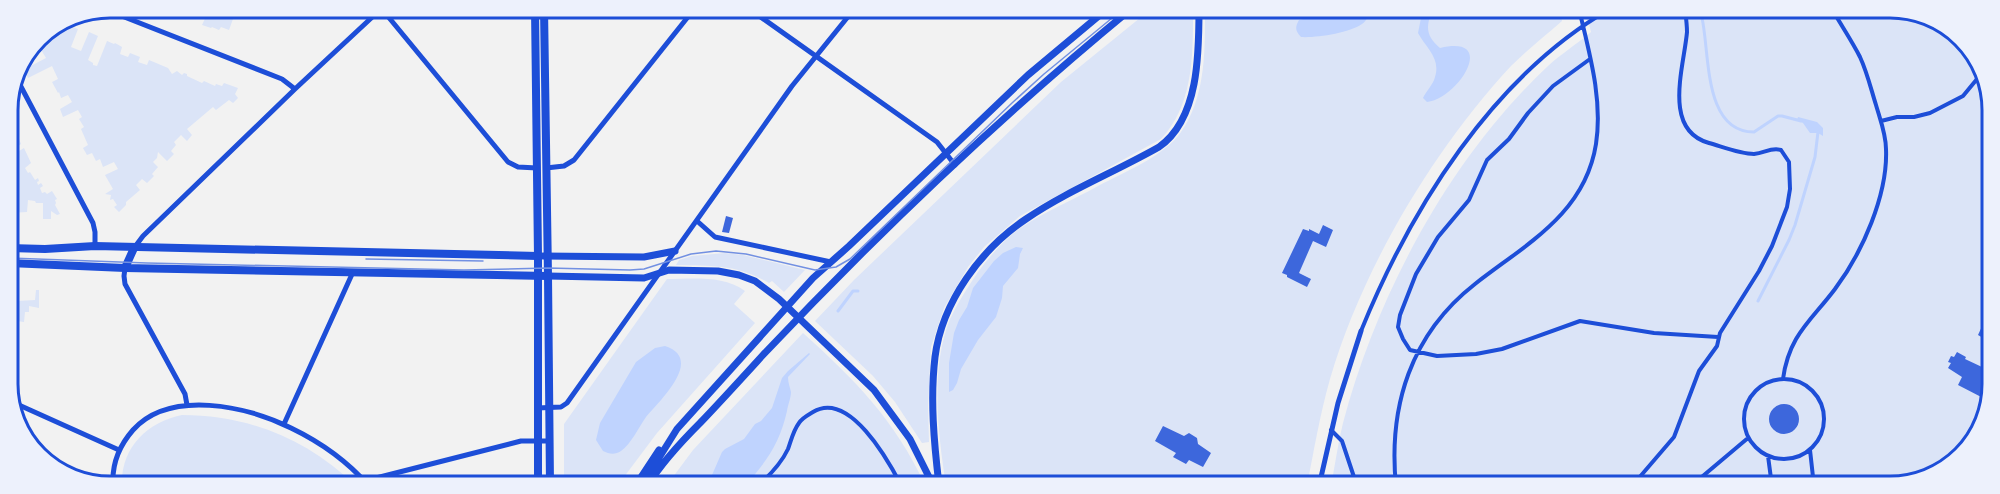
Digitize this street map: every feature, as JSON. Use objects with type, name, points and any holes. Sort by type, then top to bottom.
[{"type":"main road","points":[[535,18],[548,276],[550,476]]},
{"type":"main road","points":[[538,476],[537,276],[544,18]]},
{"type":"main road","points":[[18,248],[96,246],[538,256]]},
{"type":"main road","points":[[125,268],[134,248]]},
{"type":"main road","points":[[18,263],[125,268],[548,276]]},
{"type":"street","points":[[127,18],[282,79],[295,88]]},
{"type":"street","points":[[134,248],[143,236],[295,88],[370,18]]},
{"type":"street","points":[[389,18],[508,162],[518,167],[541,168],[564,166],[574,160],[687,18]]},
{"type":"street","points":[[762,18],[937,142],[955,165]]},
{"type":"street","points":[[537,408],[561,407],[567,404],[789,90],[847,18]]},
{"type":"street","points":[[642,476],[673,435],[813,278],[1028,75],[1096,18]]},
{"type":"street","points":[[654,476],[666,459],[778,339],[859,257],[1040,85],[1120,18]]},
{"type":"street","points":[[938,476],[933,422],[935,357],[944,322],[959,292],[975,267],[995,243],[1020,223],[1154,150],[1174,133],[1181,122],[1196,74],[1199,52],[1199,18]]},
{"type":"street","points":[[1395,476],[1395,429],[1404,389],[1417,352],[1431,329],[1474,285],[1546,232],[1557,221],[1581,187],[1593,159],[1598,128],[1597,98],[1581,18]]},
{"type":"street","points":[[1321,476],[1345,377],[1362,331],[1377,294],[1419,215],[1458,154],[1500,99],[1543,56],[1594,18]]},
{"type":"street","points":[[1641,476],[1674,437],[1694,381],[1717,346],[1718,337],[1759,271],[1780,226],[1788,198],[1790,180],[1789,162],[1783,152],[1778,149],[1772,148],[1754,154],[1746,153],[1699,140],[1689,130],[1679,101],[1680,75],[1687,34],[1686,18]]},
{"type":"street","points":[[1783,378],[1786,362],[1794,342],[1808,320],[1840,283],[1859,250],[1881,193],[1886,141],[1881,120],[1858,54],[1837,18]]},
{"type":"street","points":[[1590,59],[1542,95],[1509,139],[1487,160],[1469,200],[1444,228],[1409,289],[1398,323],[1406,344],[1410,350],[1447,357],[1476,354],[1502,349],[1576,322],[1585,321],[1653,333],[1718,337]]},
{"type":"street","points":[[1881,120],[1922,116],[1930,113],[1963,96],[1977,80]]},
{"type":"street","points":[[21,87],[93,223],[96,246]]},
{"type":"street","points":[[697,221],[715,237],[831,262]]},
{"type":"street","points":[[538,256],[644,256],[675,251]]},
{"type":"street","points":[[125,268],[125,284],[185,394],[188,405]]},
{"type":"street","points":[[548,276],[644,278],[674,270],[718,271],[755,281],[809,327],[880,396],[910,439],[928,476]]},
{"type":"street","points":[[284,424],[353,272]]},
{"type":"street","points":[[1783,378],[1799,382],[1813,391],[1822,405],[1824,424],[1822,434],[1810,450],[1782,460],[1760,452],[1748,438],[1743,416],[1748,400],[1758,388],[1765,383],[1783,378]]},
{"type":"street","points":[[114,476],[118,450],[138,425],[150,416],[168,408],[188,405],[231,409],[284,424],[325,448],[350,466],[359,476]]},
{"type":"street","points":[[21,406],[118,450]]},
{"type":"street","points":[[767,476],[783,458],[800,422],[818,409],[829,408],[859,423],[896,476]]},
{"type":"street","points":[[1331,430],[1342,441],[1354,476]]},
{"type":"street","points":[[648,476],[673,435]]},
{"type":"street","points":[[1703,476],[1748,438]]},
{"type":"street","points":[[384,476],[521,441],[550,441]]},
{"type":"street","points":[[1810,450],[1813,476]]},
{"type":"street","points":[[1768,456],[1771,476]]},
{"type":"shaded area","points":[[205,18],[233,18],[229,30],[221,27],[219,30],[202,25]]},
{"type":"shaded area","points":[[1140,18],[1193,18],[1192,61],[1186,94],[1172,125],[1161,139],[1020,216],[984,247],[968,267],[944,308],[931,347],[929,442],[922,443],[895,402],[873,376],[815,321],[854,280],[1061,82]]},
{"type":"shaded area","points":[[1205,18],[1562,18],[1562,21],[1511,66],[1482,99],[1454,135],[1403,213],[1361,296],[1344,337],[1326,392],[1309,476],[945,476],[938,423],[938,380],[944,338],[956,307],[983,266],[1016,231],[1040,216],[1143,163],[1174,141],[1189,118],[1195,103],[1200,88]]},
{"type":"shaded area","points":[[1587,18],[1890,18],[1908,20],[1936,30],[1963,54],[1977,80],[1982,110],[1982,384],[1975,419],[1963,440],[1951,453],[1925,469],[1896,476],[1333,476],[1343,423],[1358,374],[1397,278],[1422,231],[1449,185],[1479,142],[1512,102],[1558,57],[1591,32]]},
{"type":"shaded area","points":[[72,27],[78,29],[71,47],[81,51],[89,32],[98,36],[88,60],[93,65],[97,66],[107,41],[122,47],[120,54],[128,57],[130,53],[140,57],[138,62],[147,65],[149,60],[168,68],[172,74],[177,71],[202,83],[204,81],[215,86],[216,84],[222,86],[224,83],[238,88],[235,94],[238,98],[233,103],[229,100],[216,110],[213,107],[187,129],[192,135],[187,141],[181,135],[174,142],[176,145],[171,151],[174,154],[167,161],[158,152],[153,162],[158,167],[152,174],[154,176],[147,183],[142,179],[136,185],[140,190],[126,202],[119,212],[114,207],[117,205],[113,199],[110,200],[111,195],[105,194],[113,189],[105,175],[118,169],[114,162],[103,167],[100,159],[96,161],[92,153],[87,155],[83,148],[88,145],[81,129],[84,127],[79,119],[82,117],[78,110],[63,117],[60,109],[72,102],[68,95],[61,98],[58,93],[52,82],[58,79],[52,66],[28,78],[26,74],[29,67],[46,58],[41,50],[59,33]]},
{"type":"shaded area","points":[[24,148],[31,163],[25,168],[35,180],[38,178],[38,185],[41,183],[43,186],[40,188],[42,193],[47,194],[52,191],[57,199],[55,205],[60,214],[57,215],[51,211],[51,219],[43,219],[43,203],[28,200],[27,212],[18,213],[18,149],[19,151]]},
{"type":"shaded area","points":[[725,253],[805,270],[784,292],[772,281],[769,283],[735,269],[676,265],[679,260],[692,256]]},
{"type":"shaded area","points":[[667,279],[718,280],[745,291],[734,304],[755,323],[657,433],[625,476],[564,476],[564,424]]},
{"type":"shaded area","points":[[36,290],[39,290],[39,308],[29,306],[29,312],[25,312],[24,322],[18,321],[18,301],[35,300]]},
{"type":"shaded area","points":[[803,333],[840,367],[872,402],[901,440],[920,476],[674,476],[693,450]]},
{"type":"shaded area","points":[[182,415],[206,416],[253,425],[297,443],[344,476],[123,476],[126,459],[138,439],[147,430],[169,418]]},
{"type":"water","points":[[1367,18],[1362,24],[1349,30],[1315,37],[1301,37],[1296,29],[1299,20]]},
{"type":"water","points":[[1421,18],[1430,18],[1428,24],[1430,37],[1440,48],[1458,46],[1467,50],[1470,58],[1467,69],[1460,80],[1439,98],[1427,102],[1423,98],[1434,80],[1436,64],[1418,33]]},
{"type":"water","points":[[1798,117],[1817,122],[1823,128],[1823,136],[1810,133],[1803,123],[1797,120]]},
{"type":"water","points":[[1016,247],[1023,248],[1018,268],[1003,286],[996,317],[978,340],[961,369],[957,383],[949,392],[949,363],[954,333],[967,307],[973,288],[994,261],[1003,253]]},
{"type":"water","points":[[665,346],[676,352],[681,360],[680,370],[675,380],[625,448],[614,454],[603,451],[596,440],[600,423],[636,362],[655,348]]},
{"type":"water","points":[[810,354],[788,377],[791,394],[784,422],[772,451],[760,468],[753,476],[711,476],[722,452],[744,439],[755,424],[761,421],[772,408],[782,378]]},
{"type":"building","points":[[726,216],[733,218],[729,233],[722,232]]},
{"type":"building","points":[[1323,225],[1333,230],[1326,247],[1313,241],[1299,273],[1311,279],[1307,287],[1282,273],[1303,229],[1319,234]]},
{"type":"building","points":[[1957,352],[1966,357],[1965,359],[1982,367],[1981,397],[1958,385],[1962,377],[1948,368],[1951,356],[1954,357]]},
{"type":"building","points":[[1784,404],[1795,408],[1799,419],[1795,430],[1784,434],[1773,430],[1769,419],[1773,408]]},
{"type":"building","points":[[1163,426],[1184,436],[1189,433],[1197,438],[1198,444],[1211,453],[1203,467],[1189,460],[1186,464],[1173,457],[1176,453],[1155,441]]},
{"type":"waterway","points":[[1702,18],[1712,88],[1717,105],[1725,119],[1737,129],[1754,132],[1778,116],[1801,121]]},
{"type":"waterway","points":[[1758,301],[1795,225],[1815,157],[1818,132]]},
{"type":"waterway","points":[[838,311],[853,291],[858,291]]},
{"type":"tram line","points":[[18,258],[464,270],[548,268],[630,270],[644,269],[691,254],[716,251],[746,254],[815,270],[836,267],[850,259],[1044,74],[1112,18]]},
{"type":"tram line","points":[[366,259],[483,261]]}]
